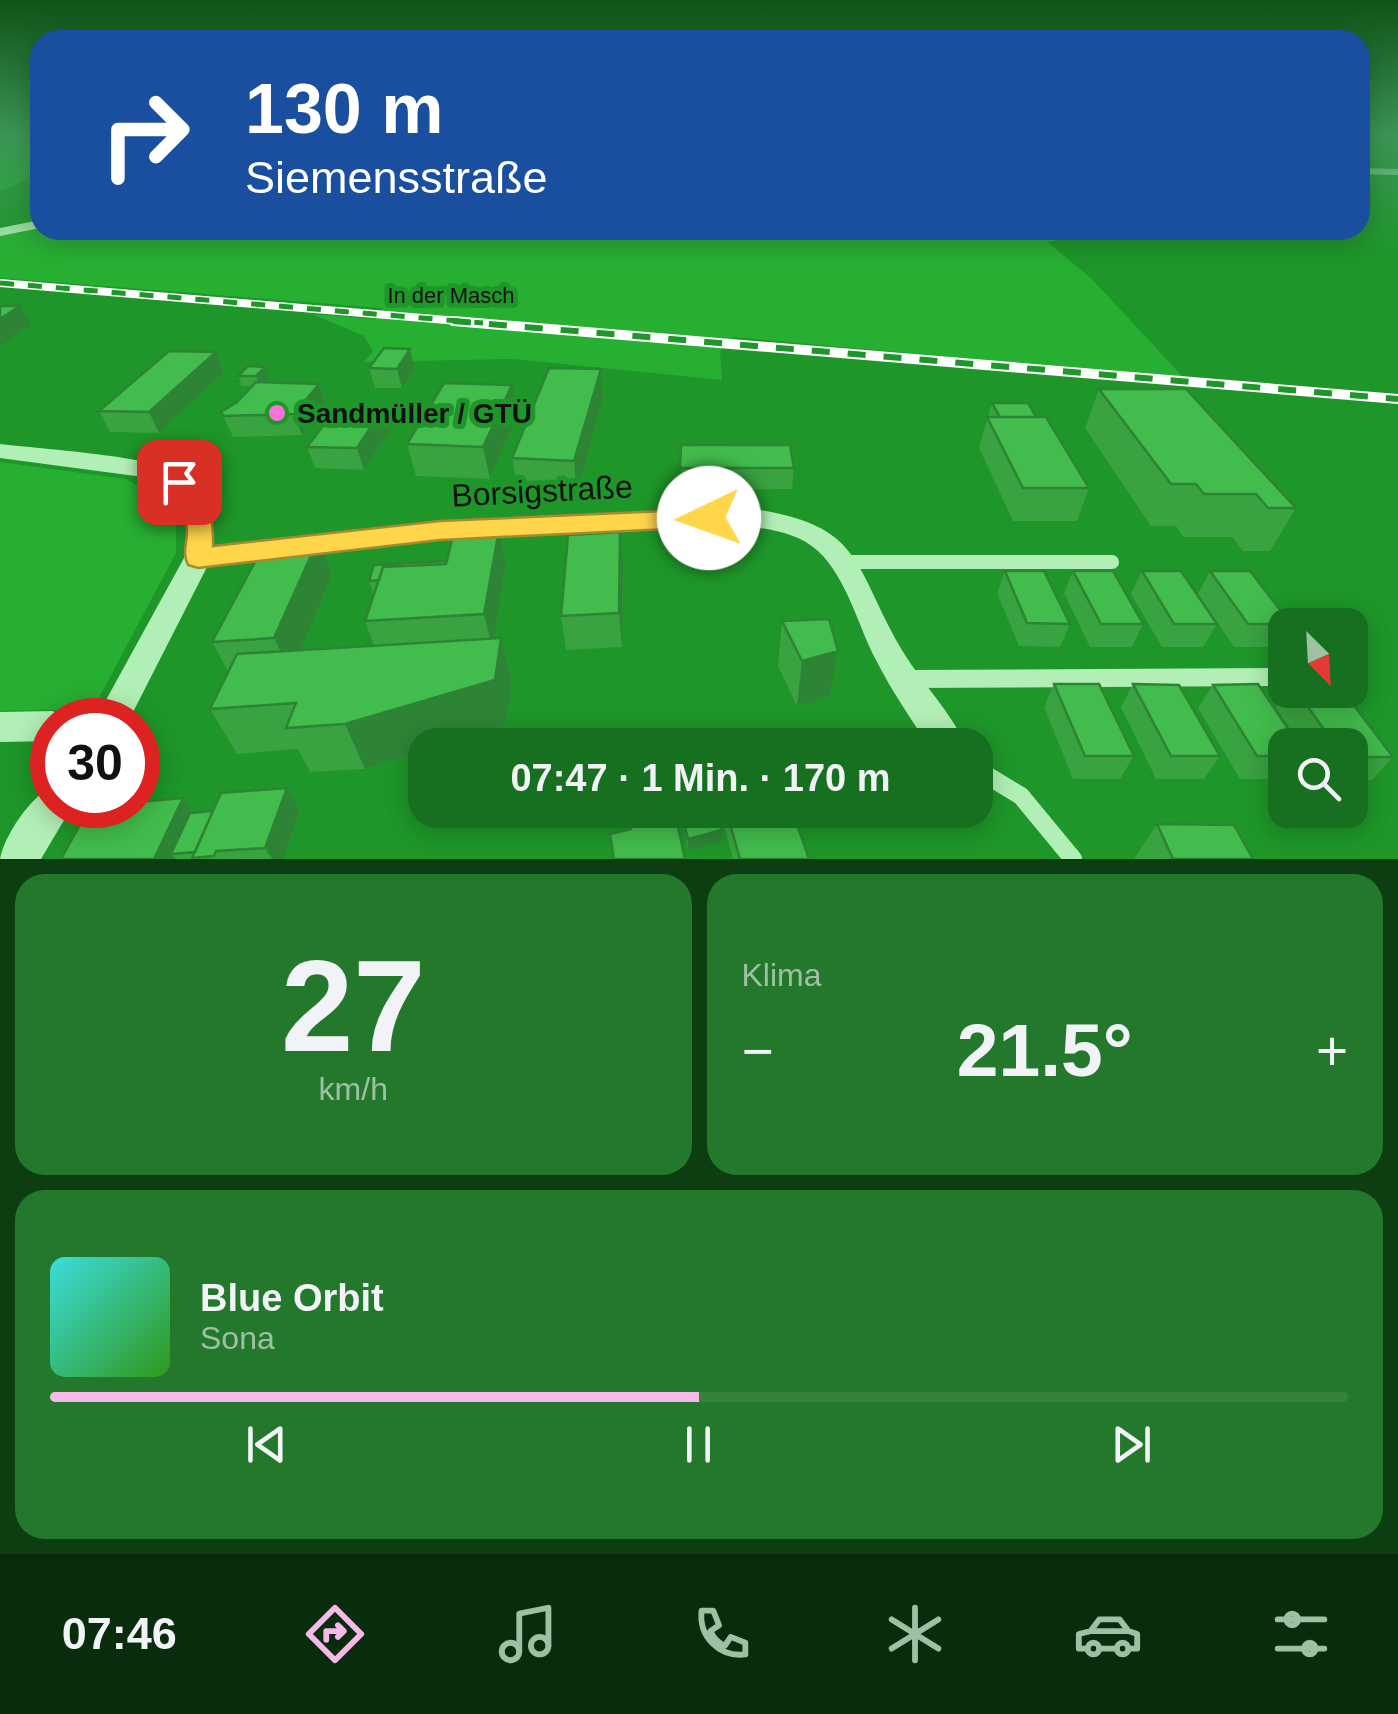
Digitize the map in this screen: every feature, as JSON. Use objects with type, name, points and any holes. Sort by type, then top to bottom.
[{"type":"street","points":[[0,232],[30,226]]},
{"type":"street","points":[[0,452],[146,470],[179,482],[191,497],[200,526],[198,558],[124,698]]},
{"type":"street","name":"Borsigstraße","points":[[198,558],[440,530],[747,516],[782,519],[806,528],[846,562],[888,654],[937,728]]},
{"type":"street","points":[[0,727],[30,726]]},
{"type":"street","points":[[18,859],[39,828]]},
{"type":"lane","points":[[846,562],[1112,562]]},
{"type":"lane","points":[[904,679],[1268,677]]},
{"type":"lane","points":[[993,779],[1020,796],[1073,859]]},
{"type":"green space","points":[[0,177],[30,177],[30,178],[0,191]]},
{"type":"green space","name":"In der Masch","points":[[30,227],[30,240],[1059,240],[1047,242],[1091,278],[1184,378],[733,337],[720,352],[722,380],[514,359],[364,362],[373,351],[364,336],[312,314],[375,319],[383,308],[0,278],[0,234]]},
{"type":"green space","points":[[0,462],[126,479],[176,507],[176,553],[99,698],[30,698],[30,710],[0,711]]},
{"type":"building","points":[[0,306],[20,306],[0,319]]},
{"type":"building","points":[[384,348],[410,349],[397,369],[369,368]]},
{"type":"building","points":[[169,351],[216,352],[149,412],[99,411]]},
{"type":"building","points":[[248,366],[265,367],[256,376],[238,376]]},
{"type":"building","points":[[549,368],[601,369],[574,461],[512,458]]},
{"type":"building","points":[[256,382],[319,384],[294,414],[224,416],[221,412]]},
{"type":"building","points":[[444,383],[512,385],[483,447],[407,444]]},
{"type":"building","points":[[1099,389],[1186,389],[1296,508],[1268,508],[1256,494],[1204,494],[1196,484],[1171,484]]},
{"type":"building","points":[[992,403],[1028,403],[1036,417],[1000,417]]},
{"type":"building","points":[[332,414],[379,415],[357,448],[307,447]]},
{"type":"building","points":[[987,417],[1046,417],[1089,488],[1023,488]]},
{"type":"building","points":[[681,445],[790,445],[794,468],[680,468]]},
{"type":"building","points":[[499,530],[484,614],[365,621],[383,567],[446,564],[454,532]]},
{"type":"building","points":[[620,532],[619,613],[561,616],[568,535]]},
{"type":"building","points":[[318,540],[274,638],[212,642],[265,543]]},
{"type":"building","points":[[447,561],[383,567],[379,580],[369,581],[374,565]]},
{"type":"building","points":[[1005,571],[1044,571],[1070,624],[1027,623]]},
{"type":"building","points":[[1073,571],[1113,571],[1143,624],[1101,624]]},
{"type":"building","points":[[1142,571],[1181,571],[1217,624],[1174,624]]},
{"type":"building","points":[[1210,571],[1250,571],[1279,608],[1268,608],[1268,624],[1248,624]]},
{"type":"building","points":[[829,619],[838,651],[802,661],[782,621]]},
{"type":"building","points":[[501,638],[495,680],[345,724],[286,728],[296,703],[210,709],[237,654]]},
{"type":"building","points":[[1054,684],[1099,684],[1134,756],[1085,756]]},
{"type":"building","points":[[1133,684],[1179,685],[1220,756],[1171,756]]},
{"type":"building","points":[[1258,684],[1268,699],[1268,708],[1274,708],[1288,728],[1268,728],[1268,756],[1257,756],[1213,685]]},
{"type":"building","points":[[1309,708],[1356,708],[1393,757],[1368,757],[1368,728],[1323,728]]},
{"type":"building","points":[[287,788],[265,848],[216,851],[214,856],[192,858],[221,793]]},
{"type":"building","points":[[183,798],[154,859],[61,859],[78,828],[160,828],[160,800]]},
{"type":"building","points":[[213,811],[195,852],[171,854],[190,813]]},
{"type":"building","points":[[1157,824],[1234,825],[1253,859],[1173,859]]},
{"type":"building","points":[[678,828],[685,859],[614,859],[610,834],[631,829]]},
{"type":"building","points":[[685,828],[722,828],[722,830],[688,839]]},
{"type":"building","points":[[731,828],[798,828],[809,859],[740,859]]},
{"type":"railway","points":[[0,283],[483,323]]},
{"type":"railway","points":[[453,321],[1398,399]]},
{"type":"place","name":"Sandmüller / GTÜ","points":[[277,413]]},
{"type":"route","points":[[179,482],[191,497],[200,526],[198,558],[440,530],[709,518]]}]
